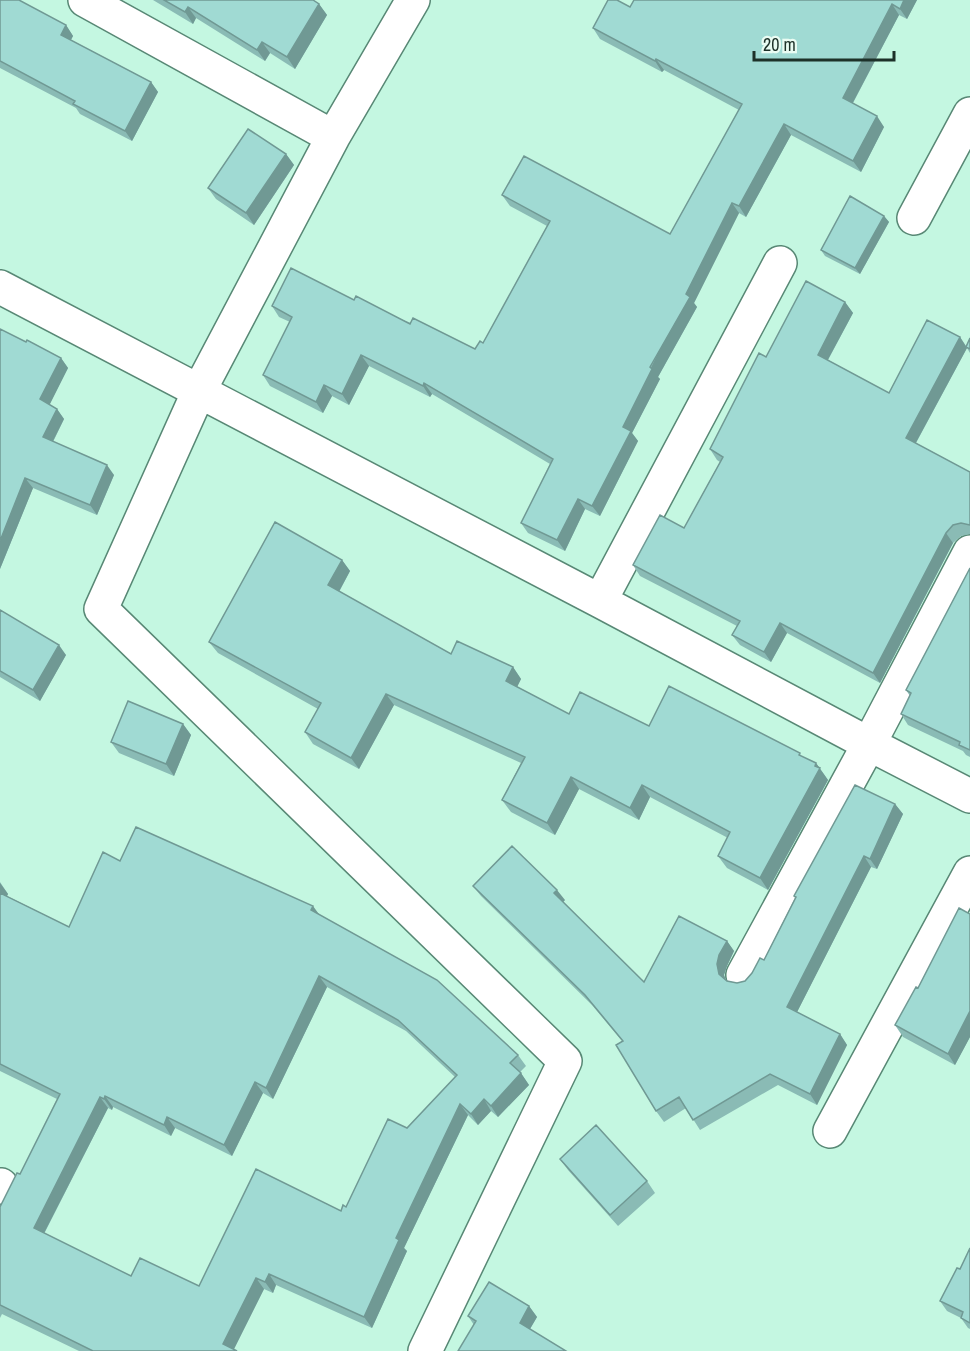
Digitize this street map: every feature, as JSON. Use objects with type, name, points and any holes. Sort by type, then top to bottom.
[{"type":"street","points":[[86,0],[333,137]]},
{"type":"street","points":[[413,0],[333,137],[199,391],[101,609],[565,1061],[425,1351]]},
{"type":"street","points":[[914,218],[970,114]]},
{"type":"street","points":[[600,601],[780,263]]},
{"type":"street","points":[[0,287],[970,796]]},
{"type":"street","points":[[743,975],[970,552]]},
{"type":"street","points":[[830,1131],[970,873]]},
{"type":"building","points":[[0,0],[19,0],[66,25],[61,35],[151,82],[125,131],[73,104],[75,101],[0,61]]},
{"type":"building","points":[[164,0],[313,0],[319,4],[287,57],[262,42],[257,50],[188,7],[185,12]]},
{"type":"building","points":[[608,0],[617,0],[630,7],[634,0],[904,0],[900,9],[892,4],[843,98],[877,116],[853,161],[784,124],[739,206],[732,203],[686,294],[690,297],[650,367],[652,369],[623,427],[631,431],[592,506],[578,499],[557,540],[521,523],[553,459],[424,383],[423,386],[361,355],[342,394],[324,385],[316,402],[263,375],[292,317],[272,306],[291,268],[354,300],[356,296],[410,324],[413,318],[475,349],[480,341],[483,343],[550,221],[502,195],[524,156],[670,234],[742,104],[593,28]]},
{"type":"building","points":[[248,129],[286,154],[246,213],[208,188]]},
{"type":"building","points":[[850,196],[884,216],[855,268],[821,250]]},
{"type":"building","points":[[806,281],[845,302],[818,355],[889,393],[927,320],[960,337],[906,438],[970,472],[970,525],[961,523],[953,525],[946,533],[873,673],[780,623],[764,652],[732,635],[740,621],[633,565],[660,515],[684,528],[723,457],[710,449],[759,353],[766,357]]},
{"type":"building","points":[[0,329],[61,358],[40,399],[57,409],[43,437],[107,465],[90,505],[25,478],[0,541]]},
{"type":"building","points":[[275,522],[342,560],[328,585],[451,654],[457,641],[513,667],[506,681],[569,714],[580,692],[649,726],[669,686],[816,763],[815,766],[820,768],[760,878],[718,856],[730,832],[642,785],[630,808],[571,777],[547,823],[502,800],[525,757],[386,694],[351,758],[305,732],[321,703],[209,642]]},
{"type":"building","points":[[970,568],[970,750],[959,745],[960,742],[901,714],[911,693],[906,690]]},
{"type":"building","points":[[0,610],[59,645],[33,690],[0,671]]},
{"type":"building","points":[[128,701],[183,724],[166,764],[111,742]]},
{"type":"building","points":[[855,785],[895,804],[870,859],[864,856],[787,1007],[840,1034],[810,1094],[770,1074],[693,1120],[679,1097],[656,1111],[616,1045],[623,1041],[585,995],[473,886],[512,846],[557,890],[554,893],[644,982],[679,916],[727,941],[719,955],[717,964],[719,974],[727,981],[737,983],[745,981],[760,958],[764,960],[796,897],[794,896]]},
{"type":"building","points":[[136,827],[313,906],[311,910],[437,980],[518,1055],[510,1063],[521,1073],[491,1106],[484,1099],[471,1114],[460,1104],[396,1238],[399,1240],[364,1317],[269,1274],[265,1282],[256,1278],[223,1344],[237,1351],[93,1351],[0,1305],[0,1207],[17,1173],[20,1174],[60,1094],[0,1064],[0,893],[69,927],[103,852],[120,861]],"holes":[[[319,976],[398,1020],[457,1075],[407,1128],[388,1119],[346,1207],[343,1205],[341,1211],[256,1169],[199,1286],[140,1258],[131,1276],[34,1228],[100,1097],[104,1099],[105,1096],[164,1125],[167,1117],[224,1145],[255,1082],[266,1088]]]},
{"type":"building","points":[[959,908],[970,914],[970,1011],[948,1054],[895,1025],[916,987],[918,988]]},
{"type":"building","points":[[596,1125],[647,1181],[610,1215],[560,1159]]},
{"type":"building","points":[[970,1248],[970,1323],[961,1318],[963,1312],[940,1301]]},
{"type":"building","points":[[489,1282],[529,1306],[520,1323],[566,1351],[458,1351],[476,1321],[468,1316]]}]
